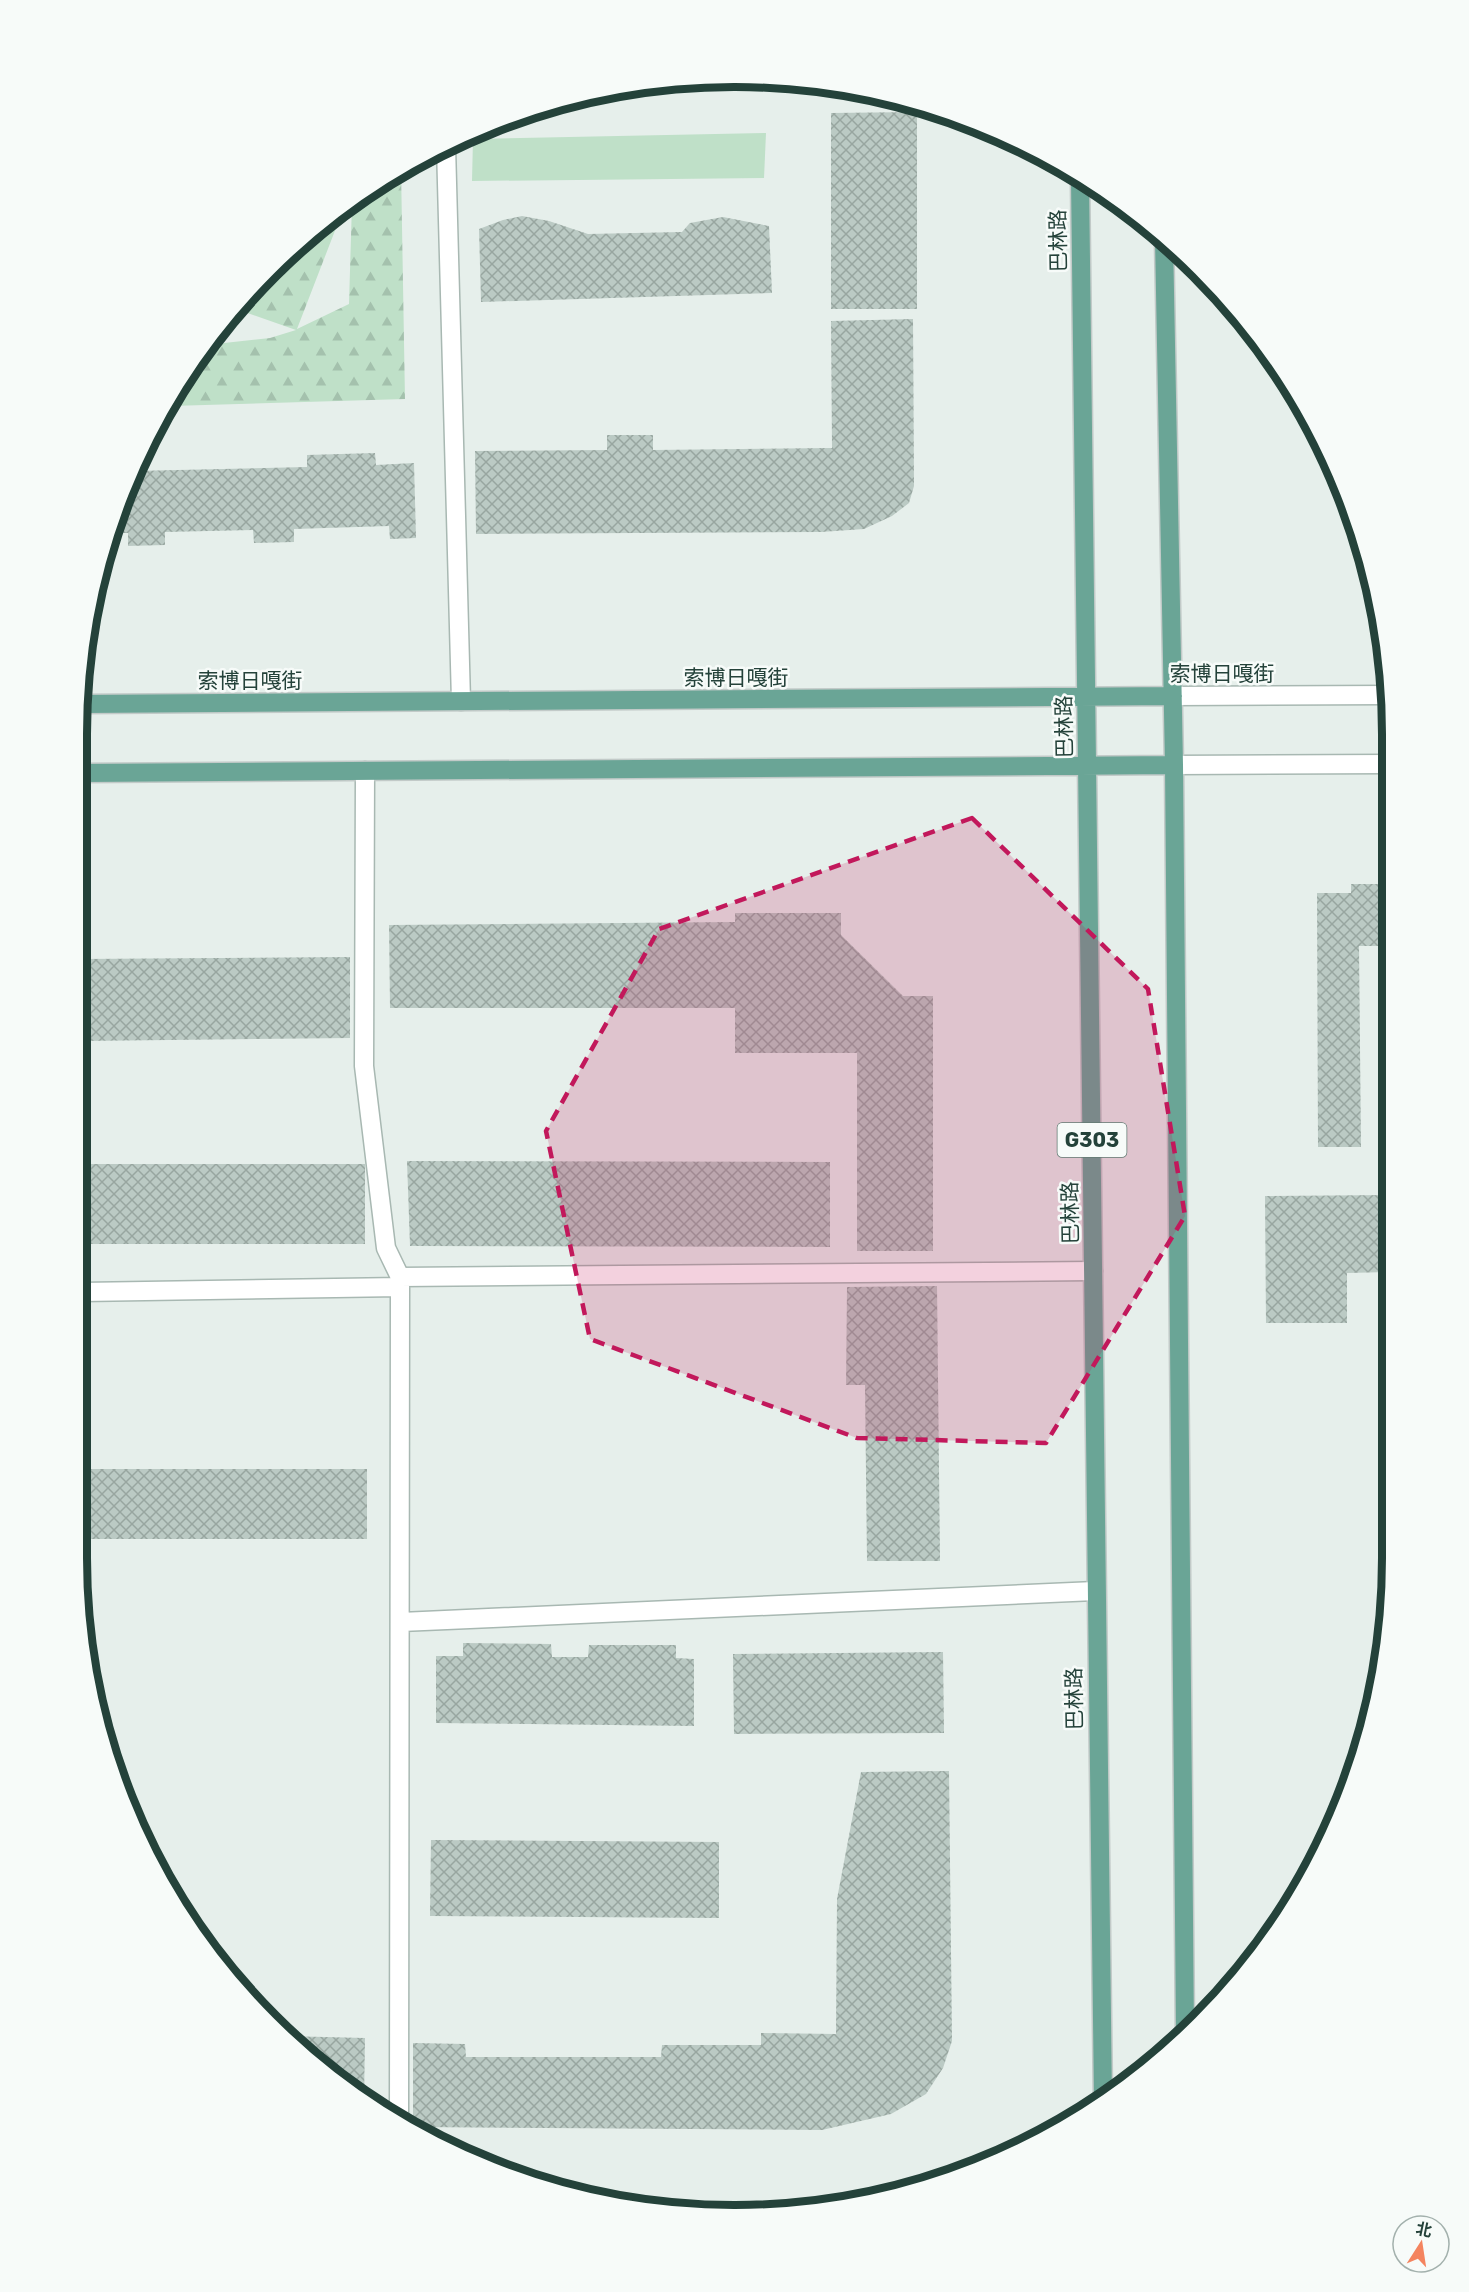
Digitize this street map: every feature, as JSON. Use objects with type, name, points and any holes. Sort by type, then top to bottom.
[{"type":"main road","name":"巴林路","points":[[1080,188],[1095,1591],[1103,2090]]},
{"type":"main road","points":[[1164,251],[1174,765],[1185,2022]]},
{"type":"main road","name":"索博日嘎街","points":[[88,704],[1173,696]]},
{"type":"main road","points":[[87,773],[1174,765]]},
{"type":"street","points":[[446,155],[461,701]]},
{"type":"street","name":"索博日嘎街","points":[[1173,696],[1381,695]]},
{"type":"street","points":[[1174,765],[1382,764]]},
{"type":"street","points":[[365,771],[364,1066],[386,1248],[400,1282],[399,2111]]},
{"type":"street","points":[[87,1292],[400,1282],[1093,1271]]},
{"type":"street","points":[[401,1622],[1095,1591]]},
{"type":"highlighted area","points":[[972,818],[1148,989],[1185,1216],[1046,1443],[857,1438],[590,1339],[546,1131],[659,929]]},
{"type":"green space","points":[[766,133],[764,178],[472,181],[473,142],[481,139]]},
{"type":"green space","points":[[401,180],[405,399],[177,406],[218,344],[270,338],[296,330],[245,312],[277,277],[334,226],[336,228],[297,329],[349,304],[352,213]]},
{"type":"building","points":[[831,113],[917,113],[917,309],[831,309]]},
{"type":"building","points":[[522,216],[549,221],[588,234],[682,232],[690,223],[723,217],[769,226],[772,293],[481,302],[479,229]]},
{"type":"building","points":[[913,319],[914,486],[909,503],[892,516],[864,529],[821,532],[476,534],[475,451],[607,450],[607,435],[653,435],[653,450],[832,448],[831,321]]},
{"type":"building","points":[[375,453],[376,465],[414,463],[416,538],[390,539],[389,526],[294,529],[294,542],[254,543],[253,530],[165,532],[165,545],[128,546],[128,533],[119,533],[143,471],[307,467],[307,455]]},
{"type":"building","points":[[1351,884],[1382,884],[1382,946],[1359,946],[1361,1147],[1318,1147],[1317,893],[1351,893]]},
{"type":"building","points":[[735,913],[841,913],[841,935],[903,996],[933,996],[933,1251],[857,1251],[857,1053],[735,1053],[735,1008],[390,1008],[389,925],[735,922]]},
{"type":"building","points":[[350,957],[350,1038],[87,1041],[87,959]]},
{"type":"building","points":[[407,1161],[830,1162],[830,1247],[410,1246]]},
{"type":"building","points":[[87,1164],[365,1164],[365,1244],[87,1244]]},
{"type":"building","points":[[1382,1195],[1382,1272],[1347,1273],[1347,1323],[1266,1323],[1265,1196]]},
{"type":"building","points":[[937,1286],[940,1561],[867,1561],[865,1385],[846,1385],[847,1287]]},
{"type":"building","points":[[87,1469],[367,1469],[367,1539],[87,1539]]},
{"type":"building","points":[[463,1643],[551,1644],[552,1657],[588,1657],[589,1645],[676,1645],[676,1658],[694,1659],[694,1726],[436,1723],[436,1656],[463,1656]]},
{"type":"building","points":[[943,1652],[944,1733],[734,1734],[733,1654]]},
{"type":"building","points":[[949,1771],[952,2041],[943,2068],[926,2094],[891,2114],[822,2130],[428,2127],[413,2119],[413,2043],[465,2044],[466,2057],[661,2057],[662,2045],[761,2045],[761,2033],[836,2034],[837,1899],[861,1772]]},
{"type":"building","points":[[431,1840],[719,1842],[719,1918],[430,1916]]},
{"type":"building","points":[[300,2036],[365,2038],[364,2088]]}]
